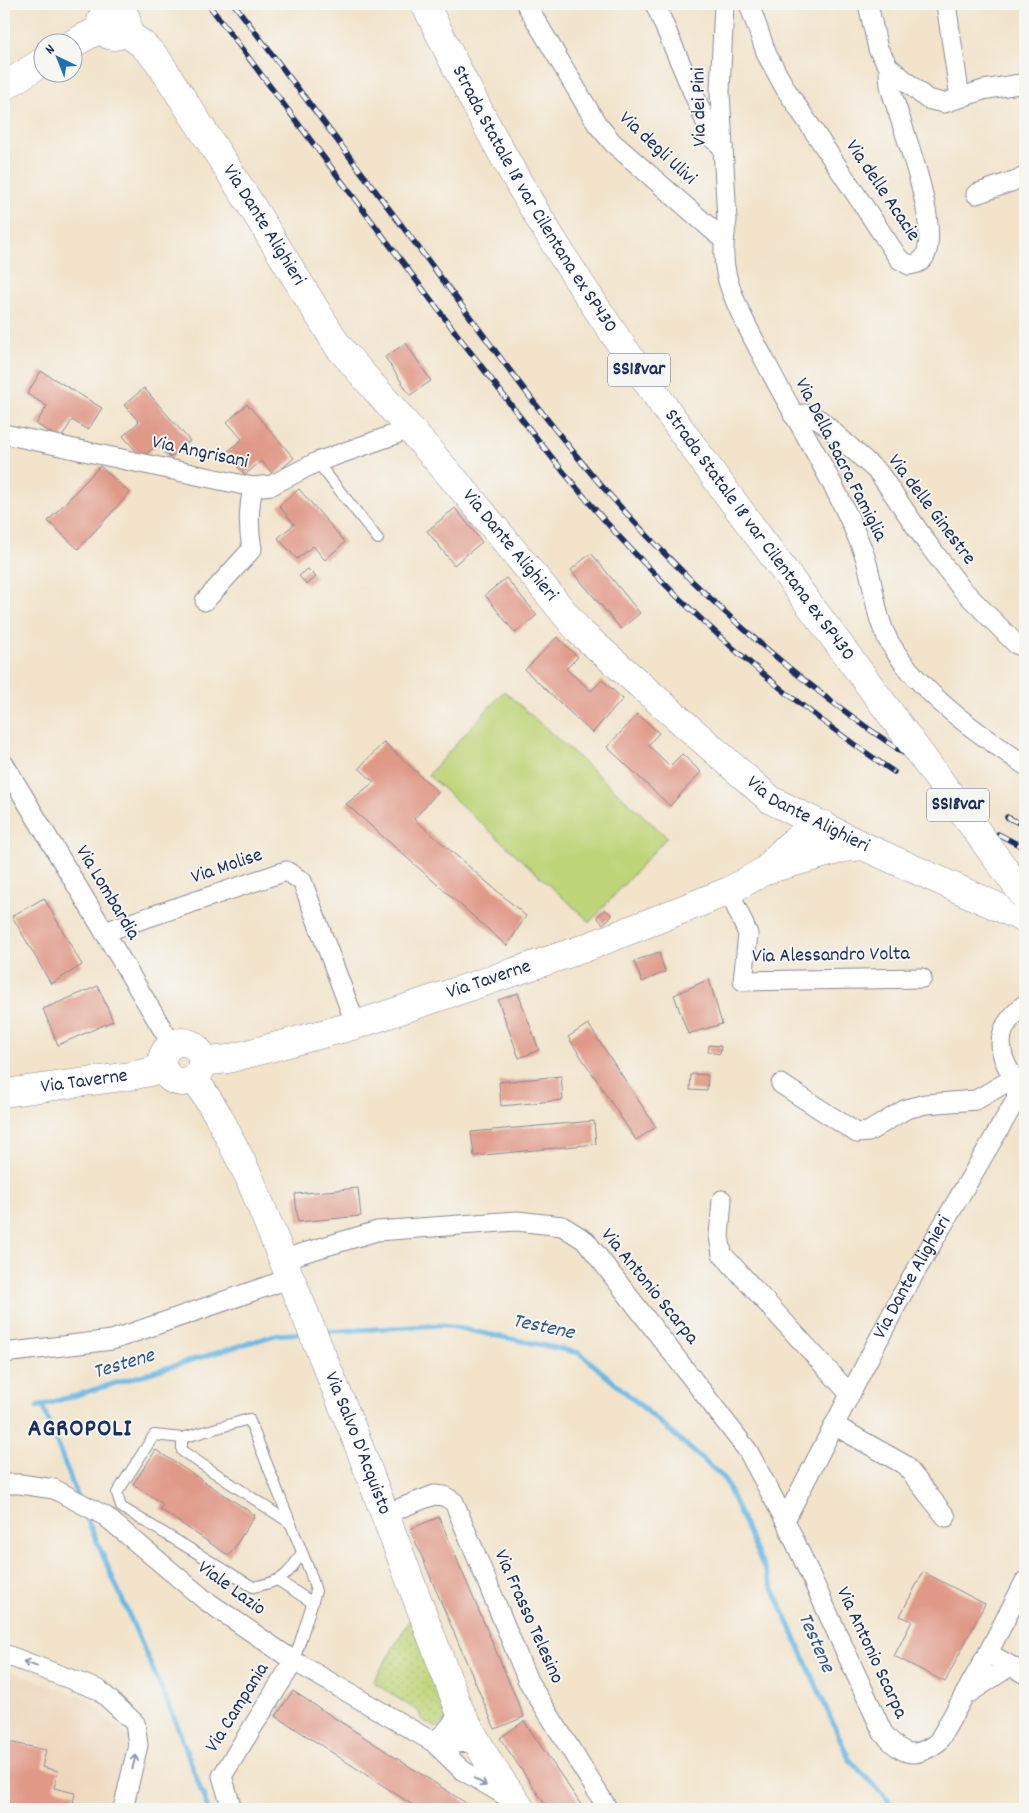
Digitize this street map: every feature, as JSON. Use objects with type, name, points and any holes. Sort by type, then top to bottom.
[{"type":"main road","name":"Strada Statale 18 var Cilentana ex SP430","points":[[425,4],[496,143],[569,266],[705,463],[1025,897]]},
{"type":"main road","points":[[82,37],[112,15]]},
{"type":"main road","name":"Via Dante Alighieri","points":[[112,15],[157,60],[251,205],[338,346],[580,632],[771,800],[863,846],[1025,919]]},
{"type":"main road","points":[[4,86],[32,68]]},
{"type":"main road","points":[[771,800],[786,838],[782,861]]},
{"type":"main road","name":"Via Taverne","points":[[782,861],[803,833],[824,825]]},
{"type":"main road","name":"Via Taverne","points":[[4,1093],[130,1076],[168,1057],[177,1081],[189,1081],[198,1070],[228,1059],[356,1025],[585,948],[729,891],[782,861],[863,846]]},
{"type":"main road","name":"Via Salvo D'Acquisto","points":[[198,1070],[250,1177],[385,1514],[459,1709],[483,1752],[518,1805]]},
{"type":"street","name":"Via degli Ulivi","points":[[526,4],[597,124],[614,143],[724,240]]},
{"type":"street","points":[[655,4],[713,139],[723,147]]},
{"type":"street","name":"Via dei Pini","points":[[724,4],[720,92],[727,220],[724,240]]},
{"type":"street","name":"Via delle Acacie","points":[[750,4],[767,55],[785,88],[899,259],[909,265],[918,264],[925,256],[928,231],[920,181],[890,88],[889,67]]},
{"type":"street","points":[[868,4],[878,49],[889,67],[927,99],[944,103],[983,90],[1025,83]]},
{"type":"street","points":[[946,4],[960,98]]},
{"type":"street","points":[[976,194],[1025,177]]},
{"type":"street","name":"Via Della Sacra Famiglia","points":[[724,240],[726,273],[748,329],[835,492],[863,552],[881,624],[891,645],[911,671],[945,707],[1025,765]]},
{"type":"street","name":"Via delle Ginestre","points":[[793,415],[806,414],[820,420],[879,473],[927,543],[962,588],[1016,644],[1025,647]]},
{"type":"street","name":"Via Angrisani","points":[[4,434],[253,487],[272,485],[317,462],[410,429]]},
{"type":"street","points":[[205,601],[252,549],[248,523],[253,487]]},
{"type":"street","name":"Via Lombardia","points":[[4,764],[104,932],[168,1057]]},
{"type":"street","name":"Via Molise","points":[[104,932],[286,871],[302,881],[356,1025]]},
{"type":"street","name":"Via Alessandro Volta","points":[[729,891],[748,934],[743,981],[922,978]]},
{"type":"street","name":"Via Dante Alighieri","points":[[834,1425],[900,1298],[1016,1100],[1018,1086],[1005,1062],[1001,1041],[1004,1025],[1025,1004]]},
{"type":"street","points":[[781,1084],[857,1133],[868,1132],[906,1109],[926,1104],[976,1100],[1014,1078]]},
{"type":"street","points":[[722,1200],[720,1236],[722,1254],[850,1394]]},
{"type":"street","name":"Via Antonio Scarpa","points":[[4,1352],[112,1340],[289,1273],[377,1231],[516,1221],[562,1226],[586,1241],[748,1450],[784,1520],[883,1734],[897,1749],[909,1753],[925,1752],[938,1742],[988,1653],[1025,1581]]},
{"type":"street","points":[[784,1520],[834,1425],[905,1465],[946,1517]]},
{"type":"street","name":"Viale Lazio","points":[[4,1484],[54,1488],[105,1516],[205,1600],[294,1661],[433,1742],[462,1770],[518,1805]]},
{"type":"street","name":"Via Frasso Telesino","points":[[385,1514],[434,1495],[444,1496],[454,1502],[528,1681],[608,1809]]},
{"type":"street","points":[[988,1653],[1018,1670]]},
{"type":"street","points":[[4,1654],[99,1690],[135,1723],[138,1745],[123,1809]]},
{"type":"street","name":"Via Campania","points":[[232,1809],[222,1776],[294,1661]]},
{"type":"street","points":[[962,1699],[994,1675],[1018,1670]]},
{"type":"street","points":[[433,1742],[447,1732],[454,1723],[459,1709]]},
{"type":"street","name":"Viale Lazio","points":[[433,1742],[457,1744],[483,1752]]},
{"type":"street","points":[[448,1758],[483,1752]]},
{"type":"lane","points":[[317,462],[378,539]]},
{"type":"lane","points":[[294,1661],[316,1592],[302,1552],[249,1419],[182,1438],[154,1435],[117,1492],[121,1507],[253,1587],[279,1581],[290,1573],[302,1552]]},
{"type":"lane","points":[[182,1438],[182,1451],[290,1523]]},
{"type":"lane","points":[[279,1581],[313,1602]]},
{"type":"shaded area","points":[[4,1668],[89,1700],[129,1740],[113,1809],[4,1809]]},
{"type":"green space","points":[[504,691],[667,837],[590,922],[428,775]]},
{"type":"green space","points":[[412,1616],[452,1708],[447,1719],[436,1728],[421,1719],[419,1712],[373,1682]]},
{"type":"building","points":[[406,343],[431,381],[410,395],[385,357]]},
{"type":"building","points":[[41,371],[102,408],[88,430],[72,420],[61,439],[36,424],[47,406],[27,394]]},
{"type":"building","points":[[144,388],[190,441],[170,458],[158,444],[142,458],[123,436],[139,422],[124,405]]},
{"type":"building","points":[[247,404],[294,458],[274,475],[261,461],[245,475],[226,453],[242,439],[227,422]]},
{"type":"building","points":[[100,466],[130,493],[78,549],[48,521]]},
{"type":"building","points":[[299,489],[345,542],[325,560],[313,546],[297,559],[278,538],[294,524],[279,506]]},
{"type":"building","points":[[455,508],[482,542],[454,565],[427,531]]},
{"type":"building","points":[[591,553],[640,613],[621,629],[571,570]]},
{"type":"building","points":[[308,569],[316,577],[307,585],[299,576]]},
{"type":"building","points":[[506,578],[537,615],[515,633],[485,595]]},
{"type":"building","points":[[557,637],[578,657],[566,669],[591,691],[602,680],[623,699],[592,733],[525,670]]},
{"type":"building","points":[[638,714],[659,733],[648,745],[670,766],[682,754],[701,772],[670,806],[607,747]]},
{"type":"building","points":[[384,742],[438,792],[414,819],[526,916],[507,946],[346,804],[374,782],[359,768]]},
{"type":"building","points":[[44,898],[82,965],[51,984],[12,916]]},
{"type":"building","points":[[605,909],[612,916],[603,924],[597,917]]},
{"type":"building","points":[[659,952],[665,972],[642,982],[634,961]]},
{"type":"building","points":[[709,979],[722,1024],[688,1034],[674,995]]},
{"type":"building","points":[[98,986],[113,1021],[58,1045],[43,1009]]},
{"type":"building","points":[[518,993],[539,1050],[519,1058],[498,1000]]},
{"type":"building","points":[[588,1024],[656,1127],[636,1140],[568,1037]]},
{"type":"building","points":[[709,1045],[721,1046],[720,1054],[708,1052]]},
{"type":"building","points":[[691,1074],[708,1075],[707,1091],[690,1090]]},
{"type":"building","points":[[561,1076],[563,1100],[501,1106],[499,1082]]},
{"type":"building","points":[[594,1121],[596,1144],[474,1156],[471,1132]]},
{"type":"building","points":[[358,1188],[361,1216],[298,1222],[295,1194]]},
{"type":"building","points":[[156,1450],[255,1515],[229,1556],[160,1509],[163,1504],[133,1484]]},
{"type":"building","points":[[439,1517],[524,1717],[495,1729],[410,1529]]},
{"type":"building","points":[[923,1572],[985,1604],[945,1682],[894,1656],[912,1621],[900,1616]]},
{"type":"building","points":[[293,1691],[475,1809],[419,1809],[276,1716]]},
{"type":"building","points":[[524,1721],[584,1809],[548,1809],[500,1738]]},
{"type":"building","points":[[4,1741],[46,1750],[42,1767],[58,1771],[54,1788],[75,1793],[73,1804],[91,1809],[4,1809]]},
{"type":"waterway","name":"Testene","points":[[321,1332],[444,1325],[580,1353],[724,1478],[849,1759],[896,1809]]},
{"type":"waterway","name":"Testene","points":[[37,1407],[275,1335],[305,1333]]},
{"type":"waterway","points":[[43,1407],[77,1495]]},
{"type":"waterway","points":[[83,1510],[175,1720],[208,1809]]},
{"type":"railway","points":[[208,4],[506,399],[574,485],[622,540],[675,595],[765,676],[828,725],[894,772]]},
{"type":"railway","points":[[234,4],[533,400],[601,485],[671,560],[744,630],[822,694],[905,754]]},
{"type":"railway","points":[[1007,817],[1025,826]]},
{"type":"railway","points":[[998,834],[1025,848]]},
{"type":"district","name":"AGROPOLI","points":[[80,1430]]}]
